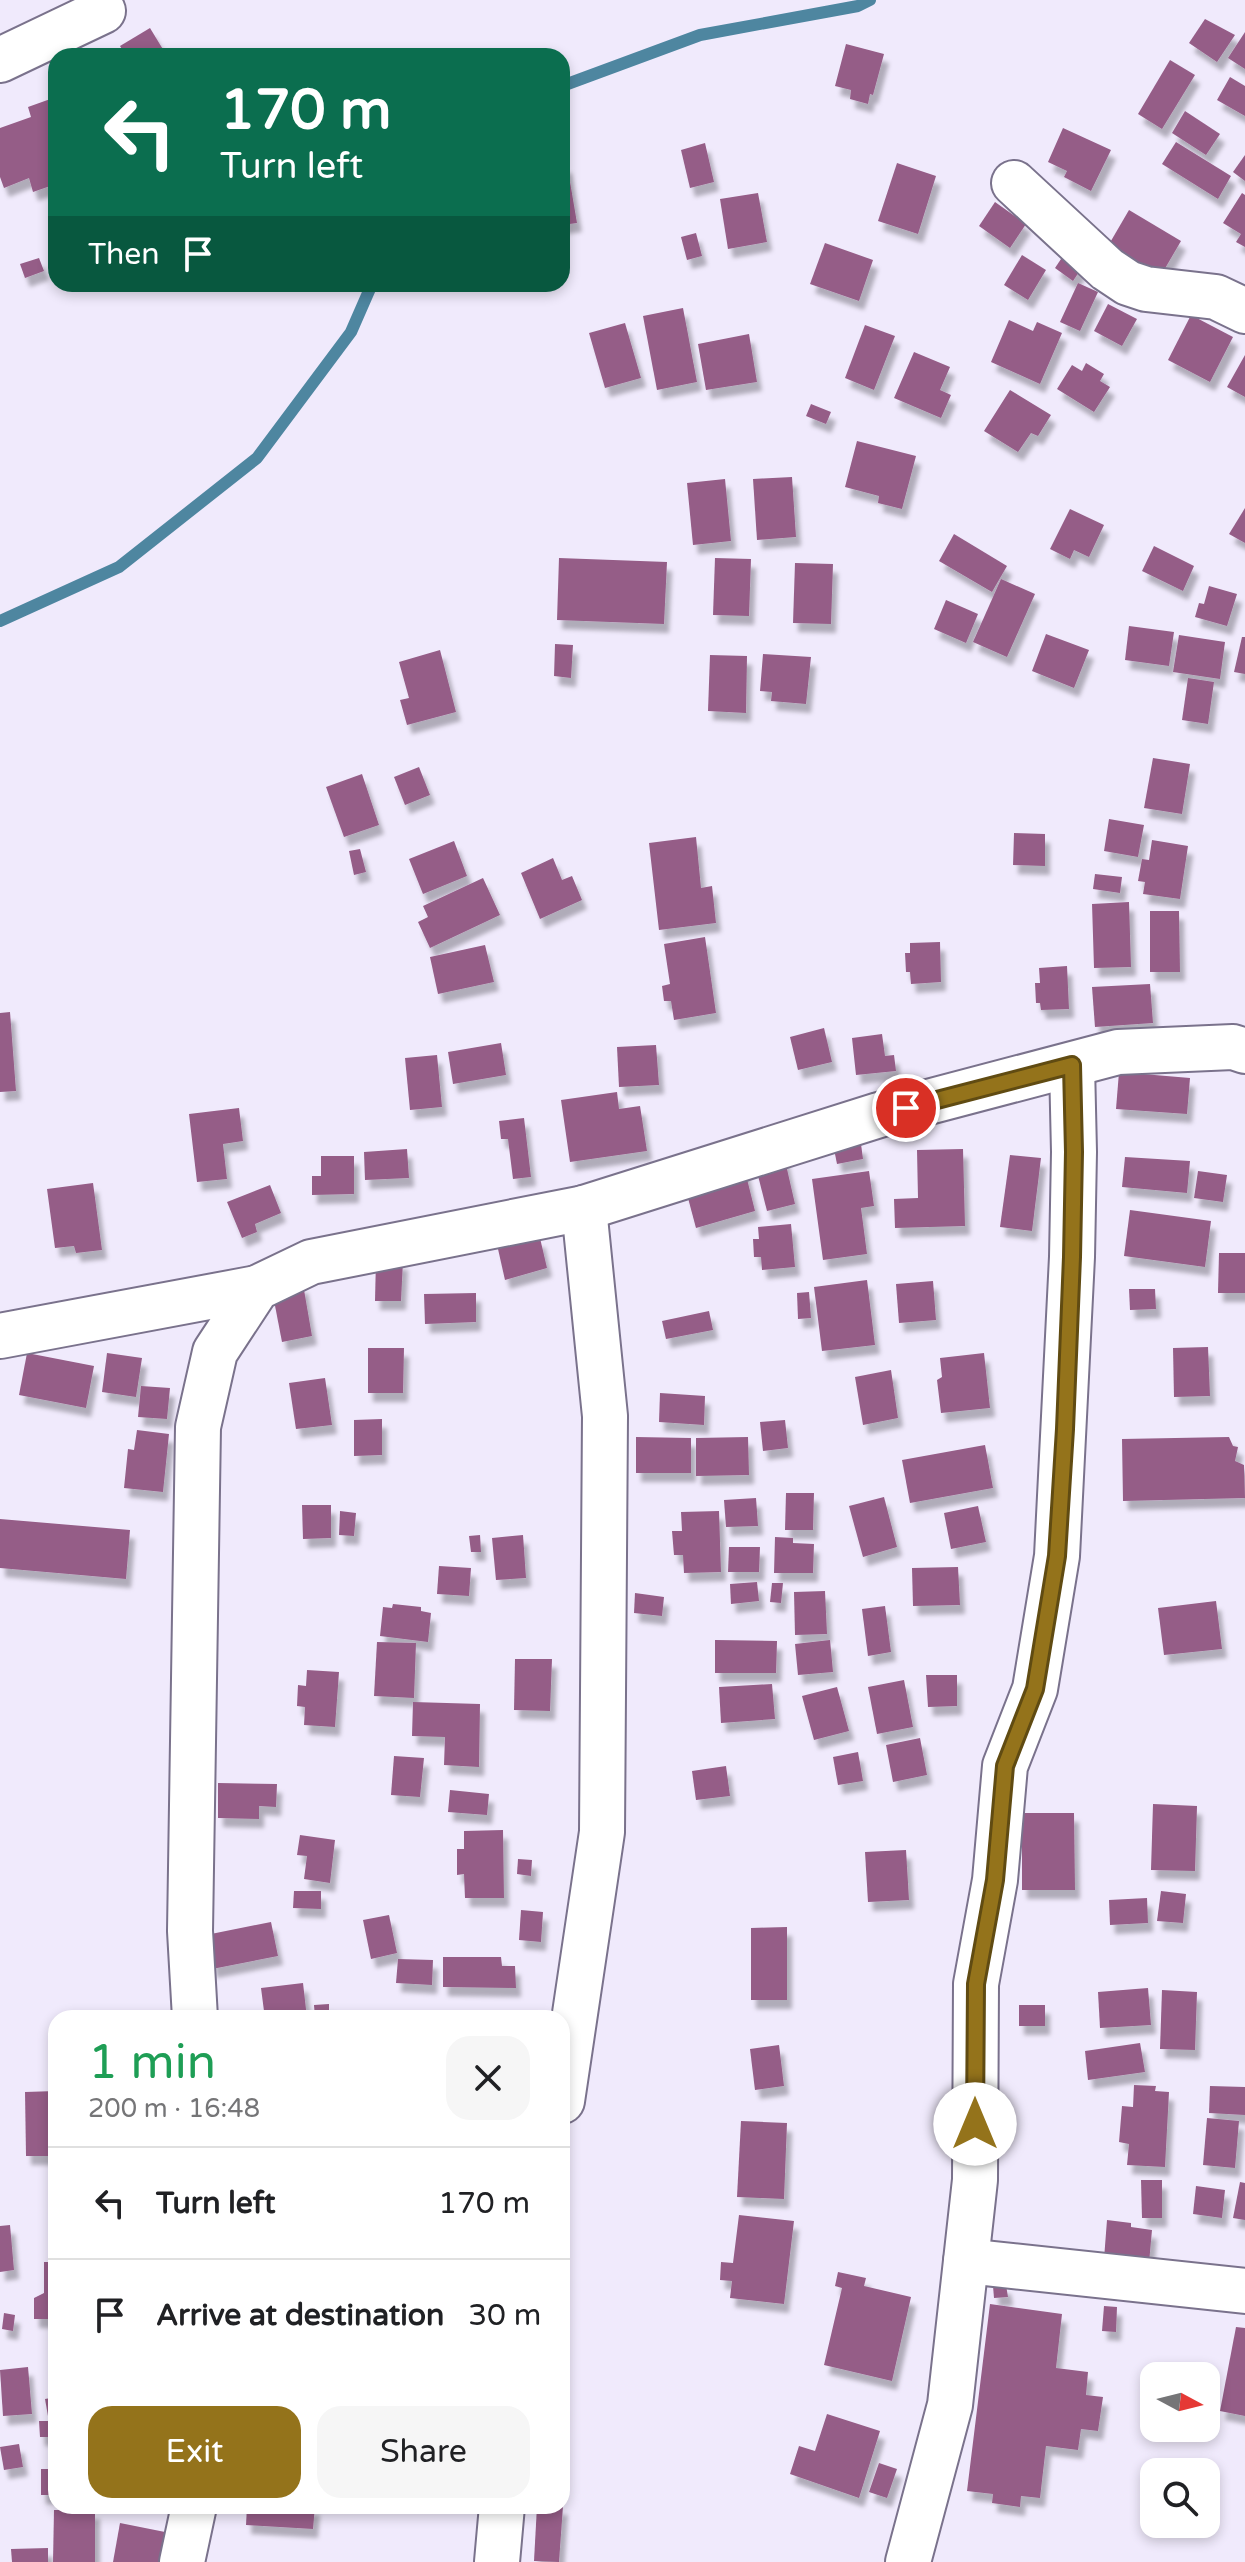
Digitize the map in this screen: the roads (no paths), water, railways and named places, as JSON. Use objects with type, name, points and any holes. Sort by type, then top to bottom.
[{"type":"street","points":[[0,60],[103,11]]},
{"type":"street","points":[[1014,183],[1107,269],[1128,283],[1146,289],[1216,297],[1245,311]]},
{"type":"street","points":[[0,1336],[257,1288],[311,1262],[584,1208],[879,1115],[1118,1052],[1233,1047],[1245,1051]]},
{"type":"street","points":[[908,2562],[950,2405],[975,2180],[976,1984],[995,1880],[1005,1766],[1035,1689],[1057,1556],[1072,1257],[1072,1065]]},
{"type":"street","points":[[570,2047],[602,1832],[605,1416],[584,1208]]},
{"type":"street","points":[[195,2010],[190,1931],[198,1427],[215,1352],[257,1288]]},
{"type":"street","points":[[966,2261],[1245,2291]]},
{"type":"street","points":[[182,2562],[192,2514]]},
{"type":"street","points":[[497,2562],[501,2514]]},
{"type":"waterway","points":[[570,83],[700,35],[858,6],[870,0]]},
{"type":"waterway","points":[[0,621],[119,567],[257,458],[351,332],[368,292]]}]
